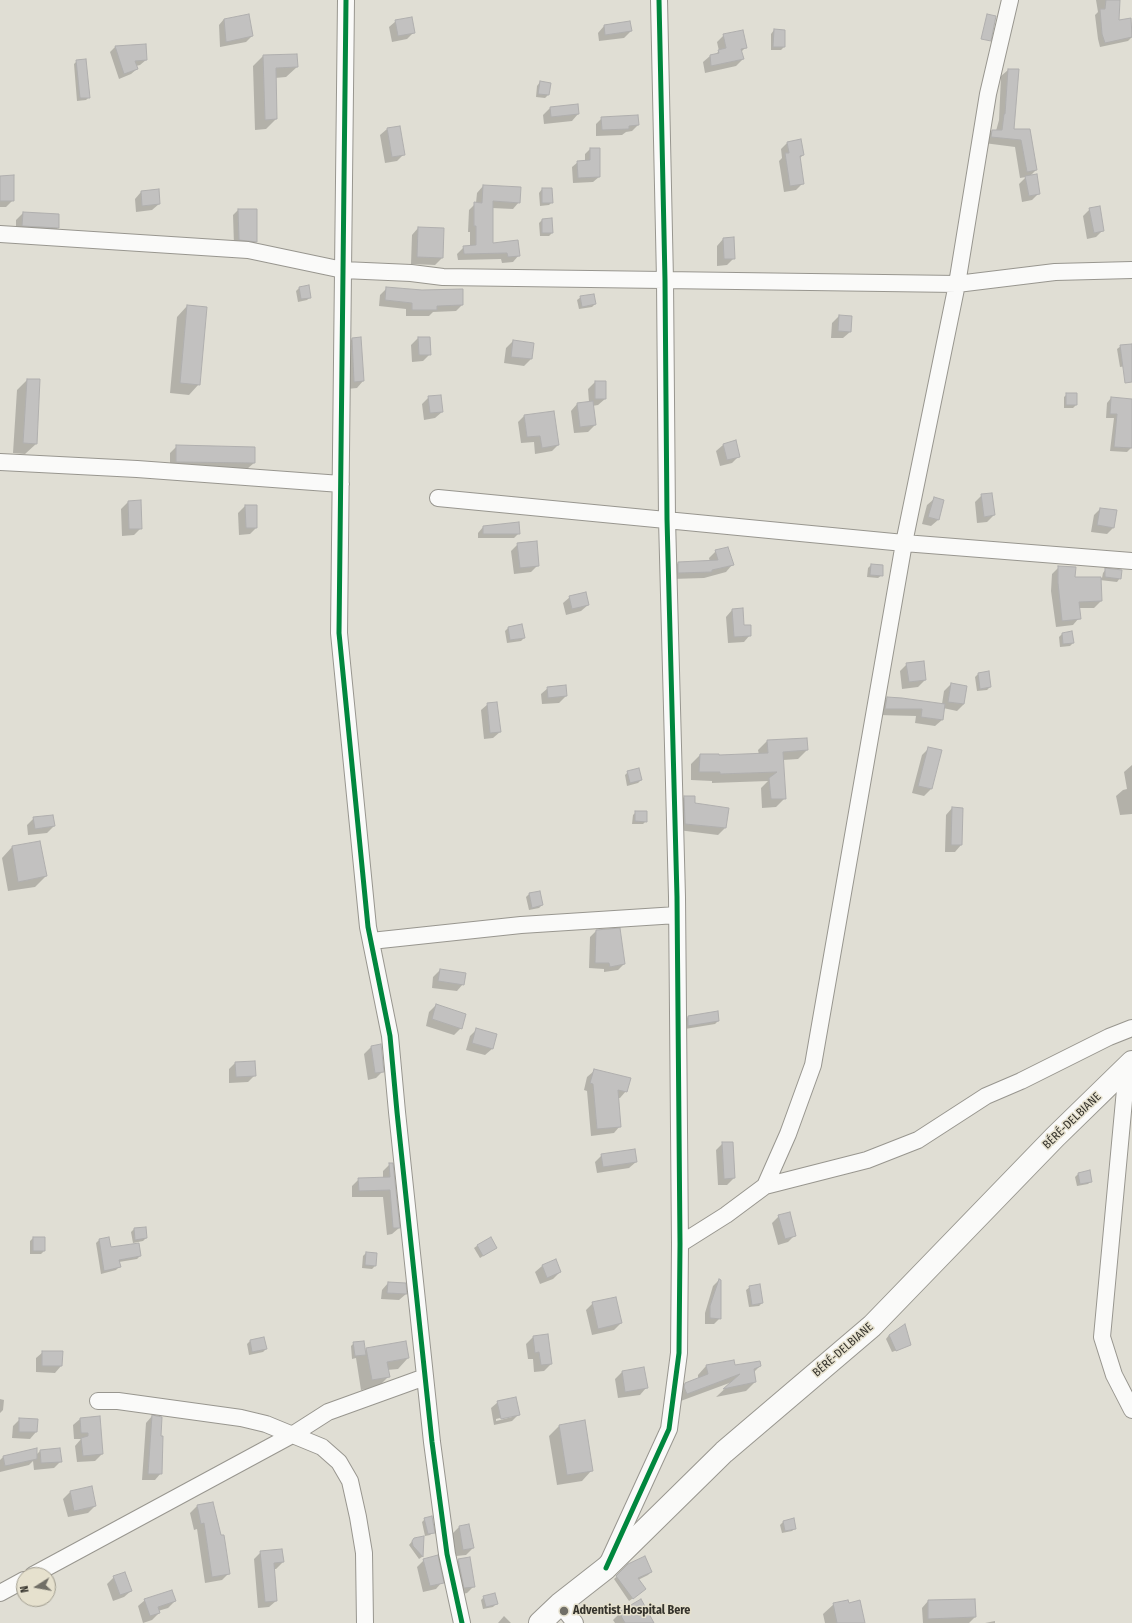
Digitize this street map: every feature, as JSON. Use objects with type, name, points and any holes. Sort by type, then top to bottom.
[{"type":"street","points":[[346,0],[340,633],[368,927],[390,1036],[398,1127],[425,1376],[447,1554],[462,1623]]},
{"type":"street","points":[[606,1568],[669,1429],[679,1354],[680,1244],[677,915],[667,519],[665,280],[659,0]]},
{"type":"street","points":[[765,1186],[788,1134],[813,1065],[904,543],[957,284],[988,94],[1010,0]]},
{"type":"street","points":[[0,234],[248,250],[343,270],[412,273],[443,277],[957,284],[1055,272],[1132,270]]},
{"type":"street","points":[[0,462],[137,469],[341,484]]},
{"type":"street","points":[[438,498],[904,543],[1132,561]]},
{"type":"street","points":[[371,941],[521,925],[677,915]]},
{"type":"street","points":[[680,1244],[726,1215],[765,1186],[867,1160],[918,1140],[986,1096],[1109,1037],[1132,1028]]},
{"type":"street","points":[[1130,1065],[1102,1337],[1114,1375],[1132,1410]]},
{"type":"street","name":"BÉRÉ-DELBIANE","points":[[540,1623],[560,1604],[606,1568],[724,1452],[872,1326],[1055,1137],[1130,1065]]},
{"type":"street","points":[[48,1567],[292,1435],[328,1412],[425,1376]]},
{"type":"street","points":[[98,1401],[118,1401],[241,1418],[266,1424],[322,1446],[339,1462],[350,1481],[364,1553],[365,1623]]},
{"type":"street","points":[[0,1593],[16,1584]]},
{"type":"street","points":[[560,1604],[575,1623]]},
{"type":"building","points":[[1106,0],[1120,0],[1119,20],[1131,18],[1132,37],[1105,43],[1102,34],[1100,9],[1105,9]]},
{"type":"building","points":[[249,14],[253,36],[226,42],[224,19]]},
{"type":"building","points":[[987,14],[996,16],[991,41],[981,39]]},
{"type":"building","points":[[412,17],[415,33],[398,36],[395,20]]},
{"type":"building","points":[[630,21],[632,31],[605,35],[604,25]]},
{"type":"building","points":[[774,29],[785,30],[785,47],[773,47]]},
{"type":"building","points":[[743,30],[747,48],[741,49],[744,59],[711,66],[710,55],[719,53],[718,50],[726,48],[723,34]]},
{"type":"building","points":[[146,44],[147,60],[135,61],[138,69],[124,74],[115,46]]},
{"type":"building","points":[[297,54],[298,67],[276,68],[277,119],[265,120],[263,55]]},
{"type":"building","points":[[86,59],[90,98],[80,98],[76,60]]},
{"type":"building","points":[[1008,69],[1019,69],[1014,129],[1030,129],[1037,170],[1027,172],[1021,140],[991,137],[992,130],[1002,130],[1005,114]]},
{"type":"building","points":[[540,81],[551,83],[549,95],[538,94]]},
{"type":"building","points":[[578,104],[579,114],[551,117],[550,107]]},
{"type":"building","points":[[638,115],[639,125],[629,126],[629,129],[602,130],[601,117]]},
{"type":"building","points":[[400,126],[405,155],[392,157],[387,128]]},
{"type":"building","points":[[801,139],[804,155],[800,156],[804,184],[790,186],[785,153],[789,153],[787,142]]},
{"type":"building","points":[[590,148],[600,148],[600,177],[578,178],[577,161],[590,160]]},
{"type":"building","points":[[1037,174],[1040,194],[1029,196],[1025,176]]},
{"type":"building","points":[[14,175],[14,201],[0,201],[0,176]]},
{"type":"building","points":[[483,185],[521,187],[520,203],[493,201],[493,243],[518,240],[520,256],[508,257],[507,253],[464,254],[463,246],[476,245],[474,202],[482,203]]},
{"type":"building","points":[[542,188],[552,188],[553,203],[542,203]]},
{"type":"building","points":[[159,189],[160,204],[142,206],[141,191]]},
{"type":"building","points":[[1100,206],[1104,231],[1094,233],[1089,208]]},
{"type":"building","points":[[238,209],[257,209],[257,242],[239,240]]},
{"type":"building","points":[[23,212],[59,214],[59,228],[22,226]]},
{"type":"building","points":[[552,218],[553,233],[542,233],[542,219]]},
{"type":"building","points":[[418,227],[444,228],[443,258],[417,257]]},
{"type":"building","points":[[734,237],[735,259],[724,259],[723,238]]},
{"type":"building","points":[[309,285],[311,298],[301,299],[299,287]]},
{"type":"building","points":[[386,287],[422,290],[463,289],[463,305],[437,306],[437,310],[412,310],[412,303],[385,300]]},
{"type":"building","points":[[594,294],[596,304],[582,307],[580,296]]},
{"type":"building","points":[[187,305],[207,307],[200,385],[180,383]]},
{"type":"building","points":[[839,315],[852,316],[851,332],[838,331]]},
{"type":"building","points":[[361,337],[364,381],[354,382],[352,338]]},
{"type":"building","points":[[418,337],[430,337],[431,355],[419,355]]},
{"type":"building","points":[[513,340],[534,343],[532,359],[511,357]]},
{"type":"building","points":[[1132,344],[1132,382],[1125,383],[1120,345]]},
{"type":"building","points":[[27,379],[40,379],[37,444],[23,443]]},
{"type":"building","points":[[595,381],[606,381],[606,399],[595,399]]},
{"type":"building","points":[[1066,393],[1077,393],[1077,405],[1066,405]]},
{"type":"building","points":[[441,395],[443,412],[430,413],[428,396]]},
{"type":"building","points":[[1111,397],[1132,399],[1132,448],[1114,447],[1117,414],[1110,414]]},
{"type":"building","points":[[593,401],[596,425],[580,427],[577,403]]},
{"type":"building","points":[[554,411],[559,445],[542,448],[540,436],[527,437],[524,415]]},
{"type":"building","points":[[736,440],[740,457],[727,460],[723,444]]},
{"type":"building","points":[[176,445],[255,447],[255,463],[176,462]]},
{"type":"building","points":[[992,493],[995,515],[984,517],[981,494]]},
{"type":"building","points":[[934,497],[944,500],[939,520],[928,517]]},
{"type":"building","points":[[141,500],[142,529],[129,529],[128,501]]},
{"type":"building","points":[[245,505],[257,505],[257,528],[246,528]]},
{"type":"building","points":[[1100,508],[1117,510],[1114,528],[1097,525]]},
{"type":"building","points":[[519,522],[520,534],[483,534],[483,526]]},
{"type":"building","points":[[537,541],[539,566],[520,568],[517,543]]},
{"type":"building","points":[[728,547],[734,565],[712,570],[712,572],[678,573],[678,562],[718,560],[715,550]]},
{"type":"building","points":[[871,564],[883,565],[883,576],[870,575]]},
{"type":"building","points":[[1058,566],[1076,567],[1075,577],[1101,577],[1102,601],[1079,602],[1081,619],[1062,621],[1058,583]]},
{"type":"building","points":[[1105,568],[1122,570],[1121,579],[1105,577]]},
{"type":"building","points":[[586,592],[589,605],[572,609],[569,596]]},
{"type":"building","points":[[743,608],[744,625],[751,625],[751,636],[734,637],[732,609]]},
{"type":"building","points":[[522,624],[525,638],[510,640],[508,627]]},
{"type":"building","points":[[1072,631],[1074,643],[1063,644],[1062,633]]},
{"type":"building","points":[[924,661],[926,680],[909,682],[906,663]]},
{"type":"building","points":[[989,671],[991,687],[980,689],[978,673]]},
{"type":"building","points":[[951,683],[967,686],[964,704],[948,702]]},
{"type":"building","points":[[566,685],[567,696],[548,698],[547,687]]},
{"type":"building","points":[[887,697],[945,704],[943,720],[921,717],[922,709],[885,709]]},
{"type":"building","points":[[497,702],[501,732],[490,733],[487,703]]},
{"type":"building","points":[[807,738],[808,750],[783,752],[786,799],[771,799],[769,778],[777,772],[720,774],[720,772],[699,772],[700,754],[719,755],[768,753],[767,740]]},
{"type":"building","points":[[928,747],[942,750],[932,789],[918,786]]},
{"type":"building","points":[[639,768],[642,780],[630,783],[627,771]]},
{"type":"building","points":[[684,796],[695,796],[695,803],[729,808],[726,828],[685,824]]},
{"type":"building","points":[[952,807],[963,808],[962,845],[951,845]]},
{"type":"building","points":[[635,811],[647,811],[647,822],[635,821]]},
{"type":"building","points":[[53,815],[55,826],[35,829],[33,817]]},
{"type":"building","points":[[40,841],[47,876],[18,882],[12,846]]},
{"type":"building","points":[[540,891],[543,905],[532,908],[529,893]]},
{"type":"building","points":[[620,928],[625,964],[610,967],[609,963],[595,963],[596,930]]},
{"type":"building","points":[[440,969],[466,973],[464,985],[438,981]]},
{"type":"building","points":[[436,1004],[466,1014],[462,1029],[432,1019]]},
{"type":"building","points":[[718,1011],[719,1021],[688,1026],[688,1016]]},
{"type":"building","points":[[476,1028],[497,1034],[493,1049],[472,1043]]},
{"type":"building","points":[[381,1044],[384,1072],[375,1073],[371,1046]]},
{"type":"building","points":[[255,1061],[256,1076],[236,1077],[235,1062]]},
{"type":"building","points":[[594,1069],[631,1078],[627,1092],[618,1090],[621,1127],[597,1129],[593,1084],[590,1083]]},
{"type":"building","points":[[722,1142],[733,1142],[735,1178],[724,1179]]},
{"type":"building","points":[[635,1149],[637,1162],[603,1167],[601,1154]]},
{"type":"building","points":[[389,1163],[393,1163],[400,1228],[393,1228],[390,1190],[359,1191],[358,1178],[390,1177]]},
{"type":"building","points":[[1090,1170],[1092,1182],[1080,1184],[1078,1173]]},
{"type":"building","points":[[790,1212],[796,1236],[785,1239],[778,1215]]},
{"type":"building","points":[[146,1227],[147,1238],[135,1240],[134,1228]]},
{"type":"building","points":[[33,1237],[45,1237],[45,1251],[33,1251]]},
{"type":"building","points":[[109,1237],[111,1247],[139,1243],[141,1256],[119,1260],[121,1267],[104,1271],[99,1239]]},
{"type":"building","points":[[491,1237],[497,1248],[483,1256],[477,1245]]},
{"type":"building","points":[[366,1252],[377,1253],[376,1266],[365,1265]]},
{"type":"building","points":[[556,1259],[561,1272],[547,1278],[542,1265]]},
{"type":"building","points":[[719,1279],[721,1280],[721,1319],[710,1318],[710,1306]]},
{"type":"building","points":[[388,1282],[406,1283],[407,1294],[387,1293]]},
{"type":"building","points":[[760,1284],[763,1303],[752,1305],[749,1286]]},
{"type":"building","points":[[616,1297],[622,1323],[598,1329],[592,1302]]},
{"type":"building","points":[[905,1324],[911,1345],[896,1351],[889,1335]]},
{"type":"building","points":[[548,1334],[552,1364],[541,1365],[539,1352],[535,1353],[533,1336]]},
{"type":"building","points":[[264,1337],[267,1349],[252,1352],[250,1340]]},
{"type":"building","points":[[364,1341],[366,1355],[355,1356],[353,1342]]},
{"type":"building","points":[[406,1341],[409,1358],[387,1362],[390,1377],[372,1380],[366,1348]]},
{"type":"building","points":[[42,1351],[63,1351],[62,1366],[42,1366]]},
{"type":"building","points":[[734,1360],[735,1365],[760,1361],[761,1366],[754,1369],[756,1382],[723,1389],[740,1374],[687,1394],[684,1387],[685,1383],[708,1374],[706,1365]]},
{"type":"building","points":[[644,1367],[648,1388],[625,1392],[622,1371]]},
{"type":"building","points":[[516,1397],[520,1415],[501,1419],[497,1401]]},
{"type":"building","points":[[152,1415],[162,1417],[162,1474],[148,1474]]},
{"type":"building","points":[[100,1416],[103,1454],[83,1456],[81,1438],[88,1436],[88,1433],[81,1433],[80,1418]]},
{"type":"building","points":[[19,1418],[38,1419],[37,1432],[19,1432]]},
{"type":"building","points":[[585,1420],[593,1471],[567,1475],[559,1425]]},
{"type":"building","points":[[37,1448],[37,1459],[5,1466],[3,1456]]},
{"type":"building","points":[[60,1448],[62,1462],[41,1463],[40,1450]]},
{"type":"building","points":[[92,1486],[96,1506],[74,1511],[70,1491]]},
{"type":"building","points":[[213,1502],[221,1535],[224,1535],[230,1574],[212,1577],[204,1523],[201,1524],[197,1505]]},
{"type":"building","points":[[432,1516],[435,1533],[428,1534],[424,1518]]},
{"type":"building","points":[[794,1518],[796,1529],[785,1531],[783,1521]]},
{"type":"building","points":[[469,1524],[474,1548],[463,1550],[459,1526]]},
{"type":"building","points":[[424,1536],[423,1557],[413,1546],[412,1541],[414,1538]]},
{"type":"building","points":[[282,1549],[284,1562],[274,1563],[277,1601],[265,1602],[260,1551]]},
{"type":"building","points":[[438,1555],[444,1583],[430,1586],[423,1559]]},
{"type":"building","points":[[645,1556],[652,1572],[638,1578],[646,1589],[633,1599],[616,1576],[628,1564]]},
{"type":"building","points":[[470,1557],[475,1587],[464,1588],[458,1559]]},
{"type":"building","points":[[125,1572],[132,1591],[120,1595],[113,1576]]},
{"type":"building","points":[[172,1590],[176,1601],[158,1607],[160,1613],[150,1616],[144,1599]]},
{"type":"building","points":[[495,1593],[498,1604],[486,1607],[483,1596]]},
{"type":"building","points":[[641,1599],[654,1623],[625,1623],[619,1612]]},
{"type":"building","points":[[975,1599],[976,1617],[928,1619],[928,1600]]},
{"type":"building","points":[[848,1600],[849,1603],[860,1600],[865,1623],[837,1623],[833,1603]]},
{"type":"cycle path","points":[[346,0],[339,633],[368,927],[390,1036],[432,1442],[447,1554],[462,1623]]},
{"type":"cycle path","points":[[606,1568],[669,1429],[679,1353],[680,1244],[677,897],[667,519],[665,280],[659,0]]},
{"type":"place","name":"Adventist Hospital Bere","points":[[564,1611]]}]
